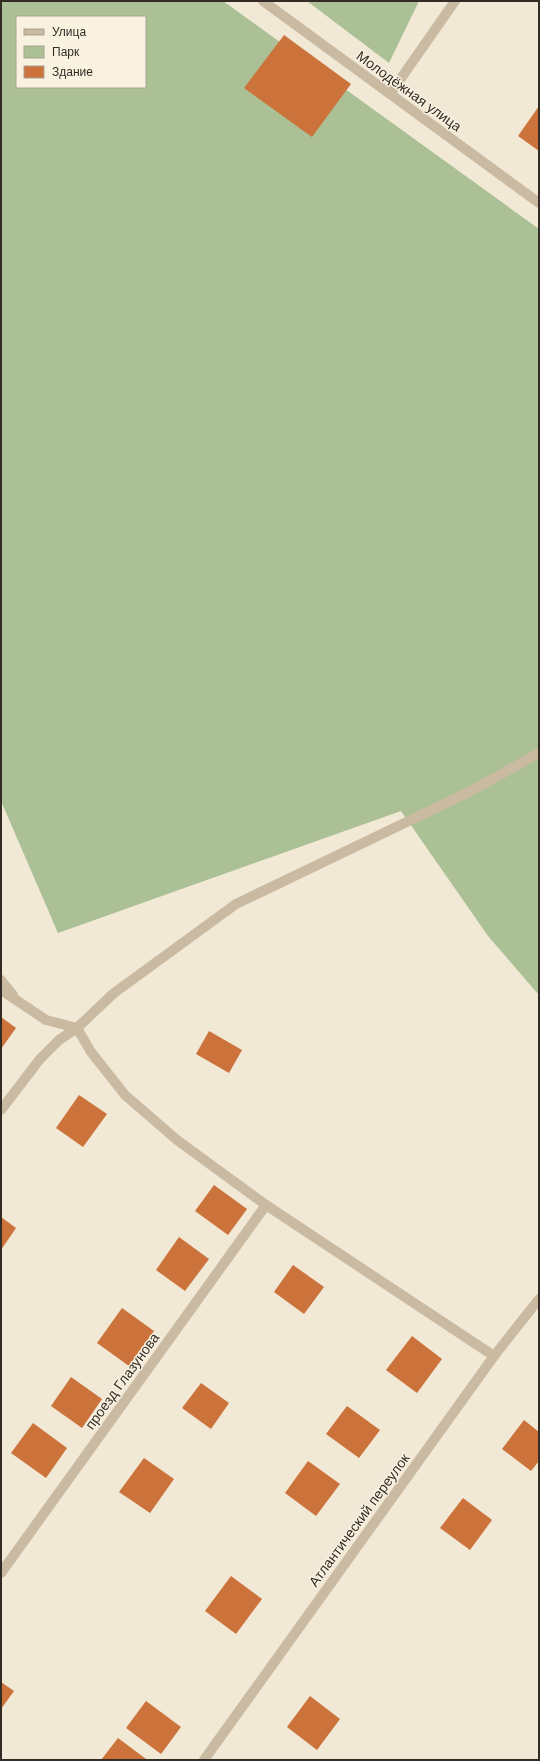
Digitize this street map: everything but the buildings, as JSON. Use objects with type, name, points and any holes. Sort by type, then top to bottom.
[{"type":"street","name":"Молодёжная улица","points":[[263,1],[539,203]]},
{"type":"street","points":[[390,94],[454,1]]},
{"type":"street","points":[[1,1110],[40,1059],[59,1040],[77,1028],[114,993],[236,904],[468,792],[539,753]]},
{"type":"street","points":[[1,980],[19,1002]]},
{"type":"street","points":[[1,990],[46,1020],[77,1028],[91,1052],[125,1095],[177,1140],[266,1205],[494,1356]]},
{"type":"street","name":"проезд Глазунова","points":[[1,1573],[266,1205]]},
{"type":"street","name":"Атлантический переулок","points":[[204,1760],[494,1356],[539,1299]]},
{"type":"green space","points":[[1,1],[223,1],[539,229],[539,995],[488,936],[401,811],[58,933],[1,801]]},
{"type":"green space","points":[[307,1],[419,1],[389,63]]}]
